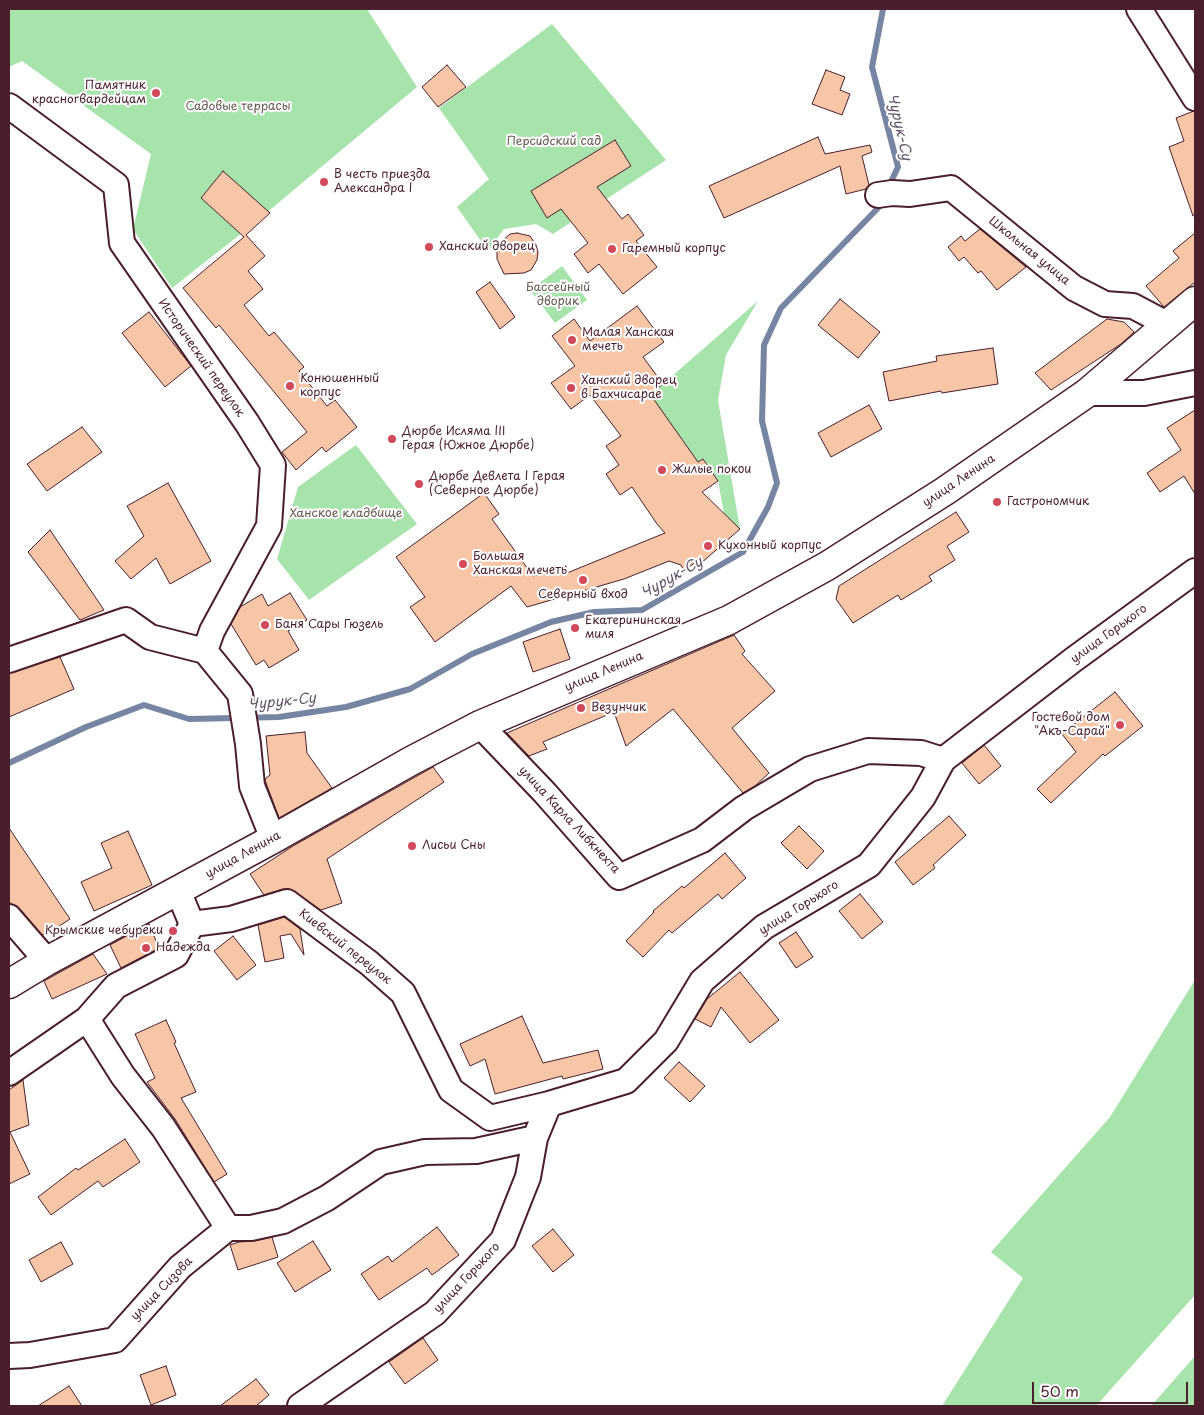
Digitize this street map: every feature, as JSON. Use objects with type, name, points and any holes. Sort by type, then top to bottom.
[{"type":"main road","name":"улица Ленина","points":[[9,984],[47,961],[480,725],[738,615],[836,560],[945,491],[1087,393],[1195,301]]},
{"type":"street","points":[[1139,9],[1195,98]]},
{"type":"street","name":"Исторический переулок","points":[[9,106],[116,185],[122,243],[273,464],[269,526],[212,631],[205,651]]},
{"type":"street","name":"Школьная улица","points":[[885,194],[910,194],[951,188],[1074,288],[1105,304],[1133,306],[1167,324]]},
{"type":"street","points":[[1087,393],[1144,393],[1195,384]]},
{"type":"street","name":"улица Горького","points":[[300,1406],[435,1313],[503,1240],[528,1177],[535,1138],[549,1104],[626,1081],[666,1041],[702,982],[764,927],[869,865],[923,798],[943,760],[1073,660],[1195,571]]},
{"type":"street","points":[[9,660],[126,620],[150,637],[205,651],[240,694],[252,786],[273,839]]},
{"type":"street","name":"улица Карла Либкнехта","points":[[480,725],[545,794],[618,877],[702,840],[744,808],[810,769],[868,752],[921,753],[943,760]]},
{"type":"street","points":[[9,1073],[87,1019],[116,986],[176,955],[192,924],[178,890]]},
{"type":"street","name":"Киевский переулок","points":[[192,924],[232,919],[287,902],[369,963],[403,993],[451,1090],[490,1118],[549,1104]]},
{"type":"street","points":[[9,917],[47,961]]},
{"type":"street","points":[[87,1019],[123,1076],[163,1127],[228,1228],[251,1228],[283,1221],[328,1198],[381,1162],[425,1152],[476,1151],[535,1138]]},
{"type":"street","name":"улица Сизова","points":[[9,1356],[30,1355],[115,1340],[180,1267],[228,1228]]},
{"type":"green space","name":"Садовые террасы","points":[[9,9],[367,9],[417,87],[247,229],[172,288],[133,229],[151,154],[22,61],[9,67]]},
{"type":"green space","name":"Персидский сад","points":[[552,24],[666,160],[553,234],[536,224],[504,229],[488,251],[457,207],[489,179],[439,108]]},
{"type":"green space","name":"Бассейный дворик","points":[[562,266],[587,300],[555,323],[530,290]]},
{"type":"green space","points":[[758,301],[726,355],[718,400],[740,529],[724,514],[718,480],[703,459],[698,462],[649,395]]},
{"type":"green space","name":"Ханское кладбище","points":[[356,445],[417,524],[309,600],[277,559],[298,487]]},
{"type":"green space","points":[[1195,980],[1195,1295],[1096,1406],[942,1406],[1023,1278],[991,1252],[1110,1117]]},
{"type":"green space","points":[[1195,1356],[1195,1406],[1151,1406]]},
{"type":"building","points":[[447,65],[466,87],[438,107],[422,87]]},
{"type":"building","points":[[826,70],[845,77],[840,90],[850,94],[842,115],[812,104]]},
{"type":"building","points":[[1194,111],[1195,215],[1193,216],[1169,147],[1184,141],[1176,118]]},
{"type":"building","points":[[818,137],[825,154],[870,145],[872,152],[862,156],[869,185],[866,189],[846,194],[840,166],[724,218],[709,186]]},
{"type":"building","points":[[615,140],[631,166],[597,187],[622,219],[628,214],[644,235],[636,241],[657,267],[623,294],[599,264],[588,273],[574,254],[588,243],[561,209],[547,218],[531,191]]},
{"type":"building","points":[[223,171],[270,213],[246,235],[265,256],[248,271],[263,289],[244,305],[269,336],[274,332],[304,367],[299,371],[327,406],[335,400],[357,427],[326,452],[322,447],[296,470],[282,452],[307,432],[219,325],[216,328],[183,288],[244,237],[201,198]]},
{"type":"building","points":[[980,229],[1026,267],[997,290],[981,271],[978,273],[964,257],[959,261],[948,247],[961,236],[965,241]]},
{"type":"building","points":[[517,233],[530,236],[536,245],[538,252],[537,260],[531,270],[524,273],[504,274],[497,259],[499,244],[510,234]]},
{"type":"building","points":[[1195,233],[1195,282],[1164,307],[1146,286],[1179,258],[1173,251]]},
{"type":"building","points":[[490,282],[515,317],[500,329],[476,292]]},
{"type":"building","points":[[840,299],[880,332],[858,358],[818,325]]},
{"type":"building","points":[[637,306],[664,342],[643,357],[663,384],[650,394],[698,462],[703,459],[718,481],[702,492],[740,529],[699,565],[697,561],[684,571],[681,565],[669,561],[624,579],[527,607],[511,586],[435,642],[410,607],[425,597],[396,557],[484,493],[499,514],[492,519],[533,576],[566,566],[567,573],[665,533],[632,487],[620,495],[606,474],[619,465],[606,446],[621,436],[590,395],[571,409],[551,383],[575,366],[552,336],[574,319],[590,341]]},
{"type":"building","points":[[149,312],[191,366],[165,387],[122,333]]},
{"type":"building","points":[[1107,319],[1124,322],[1134,332],[1121,344],[1051,390],[1035,373]]},
{"type":"building","points":[[993,348],[998,384],[942,393],[941,391],[889,401],[883,372],[937,361],[936,356]]},
{"type":"building","points":[[869,405],[882,429],[831,457],[818,433]]},
{"type":"building","points":[[1195,410],[1195,494],[1184,476],[1160,492],[1147,473],[1181,450],[1167,428]]},
{"type":"building","points":[[82,427],[102,452],[47,491],[27,464]]},
{"type":"building","points":[[168,483],[211,561],[170,584],[156,558],[131,579],[115,561],[144,536],[127,506]]},
{"type":"building","points":[[956,512],[969,532],[947,546],[955,560],[929,576],[932,581],[901,600],[898,595],[853,623],[836,599],[839,586]]},
{"type":"building","points":[[50,530],[104,610],[80,620],[28,552]]},
{"type":"building","name":"Баня Сары Гюзель","points":[[290,593],[307,620],[288,631],[299,650],[269,668],[264,660],[256,665],[231,624],[240,607],[262,594],[268,606]]},
{"type":"building","points":[[560,629],[570,659],[533,672],[523,642]]},
{"type":"building","points":[[734,635],[745,651],[742,654],[775,691],[732,728],[769,773],[755,786],[743,793],[673,709],[626,746],[614,712],[543,742],[547,749],[529,756],[507,733]]},
{"type":"building","points":[[60,657],[74,689],[9,717],[9,673]]},
{"type":"building","points":[[1115,692],[1143,726],[1105,756],[1103,754],[1051,803],[1037,789],[1076,752],[1062,734]]},
{"type":"building","points":[[305,732],[307,753],[332,788],[279,818],[265,779],[270,775],[266,736]]},
{"type":"building","points":[[984,745],[1001,766],[979,784],[962,763]]},
{"type":"building","points":[[433,767],[444,782],[327,859],[342,903],[321,910],[290,889],[283,889],[264,895],[250,874],[293,846]]},
{"type":"building","points":[[949,816],[966,835],[933,865],[935,868],[913,885],[895,862]]},
{"type":"building","points":[[799,826],[824,851],[807,869],[781,843]]},
{"type":"building","points":[[9,828],[70,919],[42,935],[19,908],[9,901]]},
{"type":"building","points":[[128,831],[152,885],[94,911],[81,882],[112,868],[101,843]]},
{"type":"building","points":[[725,853],[746,878],[722,899],[718,894],[672,933],[669,930],[643,957],[626,941],[653,911],[682,886],[684,888]]},
{"type":"building","points":[[860,894],[883,922],[862,939],[839,911]]},
{"type":"building","points":[[284,917],[300,929],[304,955],[291,934],[280,936],[284,958],[265,962],[258,925]]},
{"type":"building","points":[[149,924],[159,948],[121,968],[110,945]]},
{"type":"building","points":[[796,932],[813,957],[796,968],[779,943]]},
{"type":"building","points":[[233,936],[256,965],[237,980],[214,951]]},
{"type":"building","points":[[93,954],[107,974],[52,999],[44,981]]},
{"type":"building","points":[[740,972],[779,1020],[750,1043],[721,1007],[711,1027],[695,1019],[707,999]]},
{"type":"building","points":[[522,1016],[543,1063],[598,1050],[603,1069],[563,1079],[562,1076],[495,1094],[485,1059],[470,1066],[460,1044]]},
{"type":"building","points":[[166,1020],[196,1092],[181,1098],[227,1174],[214,1182],[175,1119],[147,1082],[155,1078],[135,1034]]},
{"type":"building","points":[[679,1062],[705,1086],[690,1102],[664,1078]]},
{"type":"building","points":[[23,1080],[29,1125],[10,1132],[30,1174],[9,1184],[9,1090]]},
{"type":"building","points":[[125,1139],[140,1162],[103,1187],[98,1181],[51,1215],[38,1197],[76,1168],[78,1170]]},
{"type":"building","points":[[437,1227],[459,1255],[432,1275],[427,1268],[379,1300],[361,1274],[388,1256],[392,1262]]},
{"type":"building","points":[[553,1229],[574,1255],[553,1272],[532,1246]]},
{"type":"building","points":[[272,1237],[278,1257],[238,1270],[230,1245]]},
{"type":"building","points":[[313,1241],[331,1270],[295,1292],[277,1263]]},
{"type":"building","points":[[61,1242],[73,1264],[41,1282],[29,1260]]},
{"type":"building","points":[[423,1338],[438,1360],[405,1384],[389,1362]]},
{"type":"building","points":[[166,1366],[176,1395],[151,1405],[140,1375]]},
{"type":"building","points":[[256,1379],[269,1395],[256,1406],[220,1406]]},
{"type":"building","points":[[69,1386],[82,1406],[38,1406]]},
{"type":"waterway","name":"Чурук-Су","points":[[883,9],[872,67],[898,167],[888,188]]},
{"type":"waterway","name":"Чурук-Су","points":[[9,763],[86,727],[144,705],[189,719],[279,717],[346,707],[410,689],[472,654],[551,622],[594,612],[642,610],[743,552],[768,507],[777,483],[762,421],[764,345],[781,308],[879,207],[883,199]]},
{"type":"place","name":"Памятник красногвардейцам","points":[[156,93]]},
{"type":"place","name":"В честь приезда Александра I","points":[[324,182]]},
{"type":"place","name":"Ханский дворец","points":[[429,247]]},
{"type":"place","name":"Гаремный корпус","points":[[612,249]]},
{"type":"place","name":"Малая Ханская мечеть","points":[[572,340]]},
{"type":"place","name":"Конюшенный корпус","points":[[290,386]]},
{"type":"place","name":"Ханский дворец в Бахчисарае","points":[[571,388]]},
{"type":"place","name":"Дюрбе Исляма III Герая (Южное Дюрбе)","points":[[392,439]]},
{"type":"place","name":"Жилые покои","points":[[662,470]]},
{"type":"place","name":"Дюрбе Девлета I Герая (Северное Дюрбе)","points":[[419,484]]},
{"type":"place","name":"Гастрономчик","points":[[997,502]]},
{"type":"place","name":"Кухонный корпус","points":[[708,546]]},
{"type":"place","name":"Большая Ханская мечеть","points":[[463,564]]},
{"type":"place","name":"Северный вход","points":[[583,580]]},
{"type":"place","name":"Баня Сары Гюзель","points":[[265,625]]},
{"type":"place","name":"Екатерининская миля","points":[[575,628]]},
{"type":"place","name":"Везунчик","points":[[581,708]]},
{"type":"place","name":"Гостевой дом \"Акъ-Сарай\"","points":[[1120,725]]},
{"type":"place","name":"Лисьи Сны","points":[[412,846]]},
{"type":"place","name":"Крымские чебуреки","points":[[173,931]]},
{"type":"place","name":"Надежда","points":[[146,948]]}]
